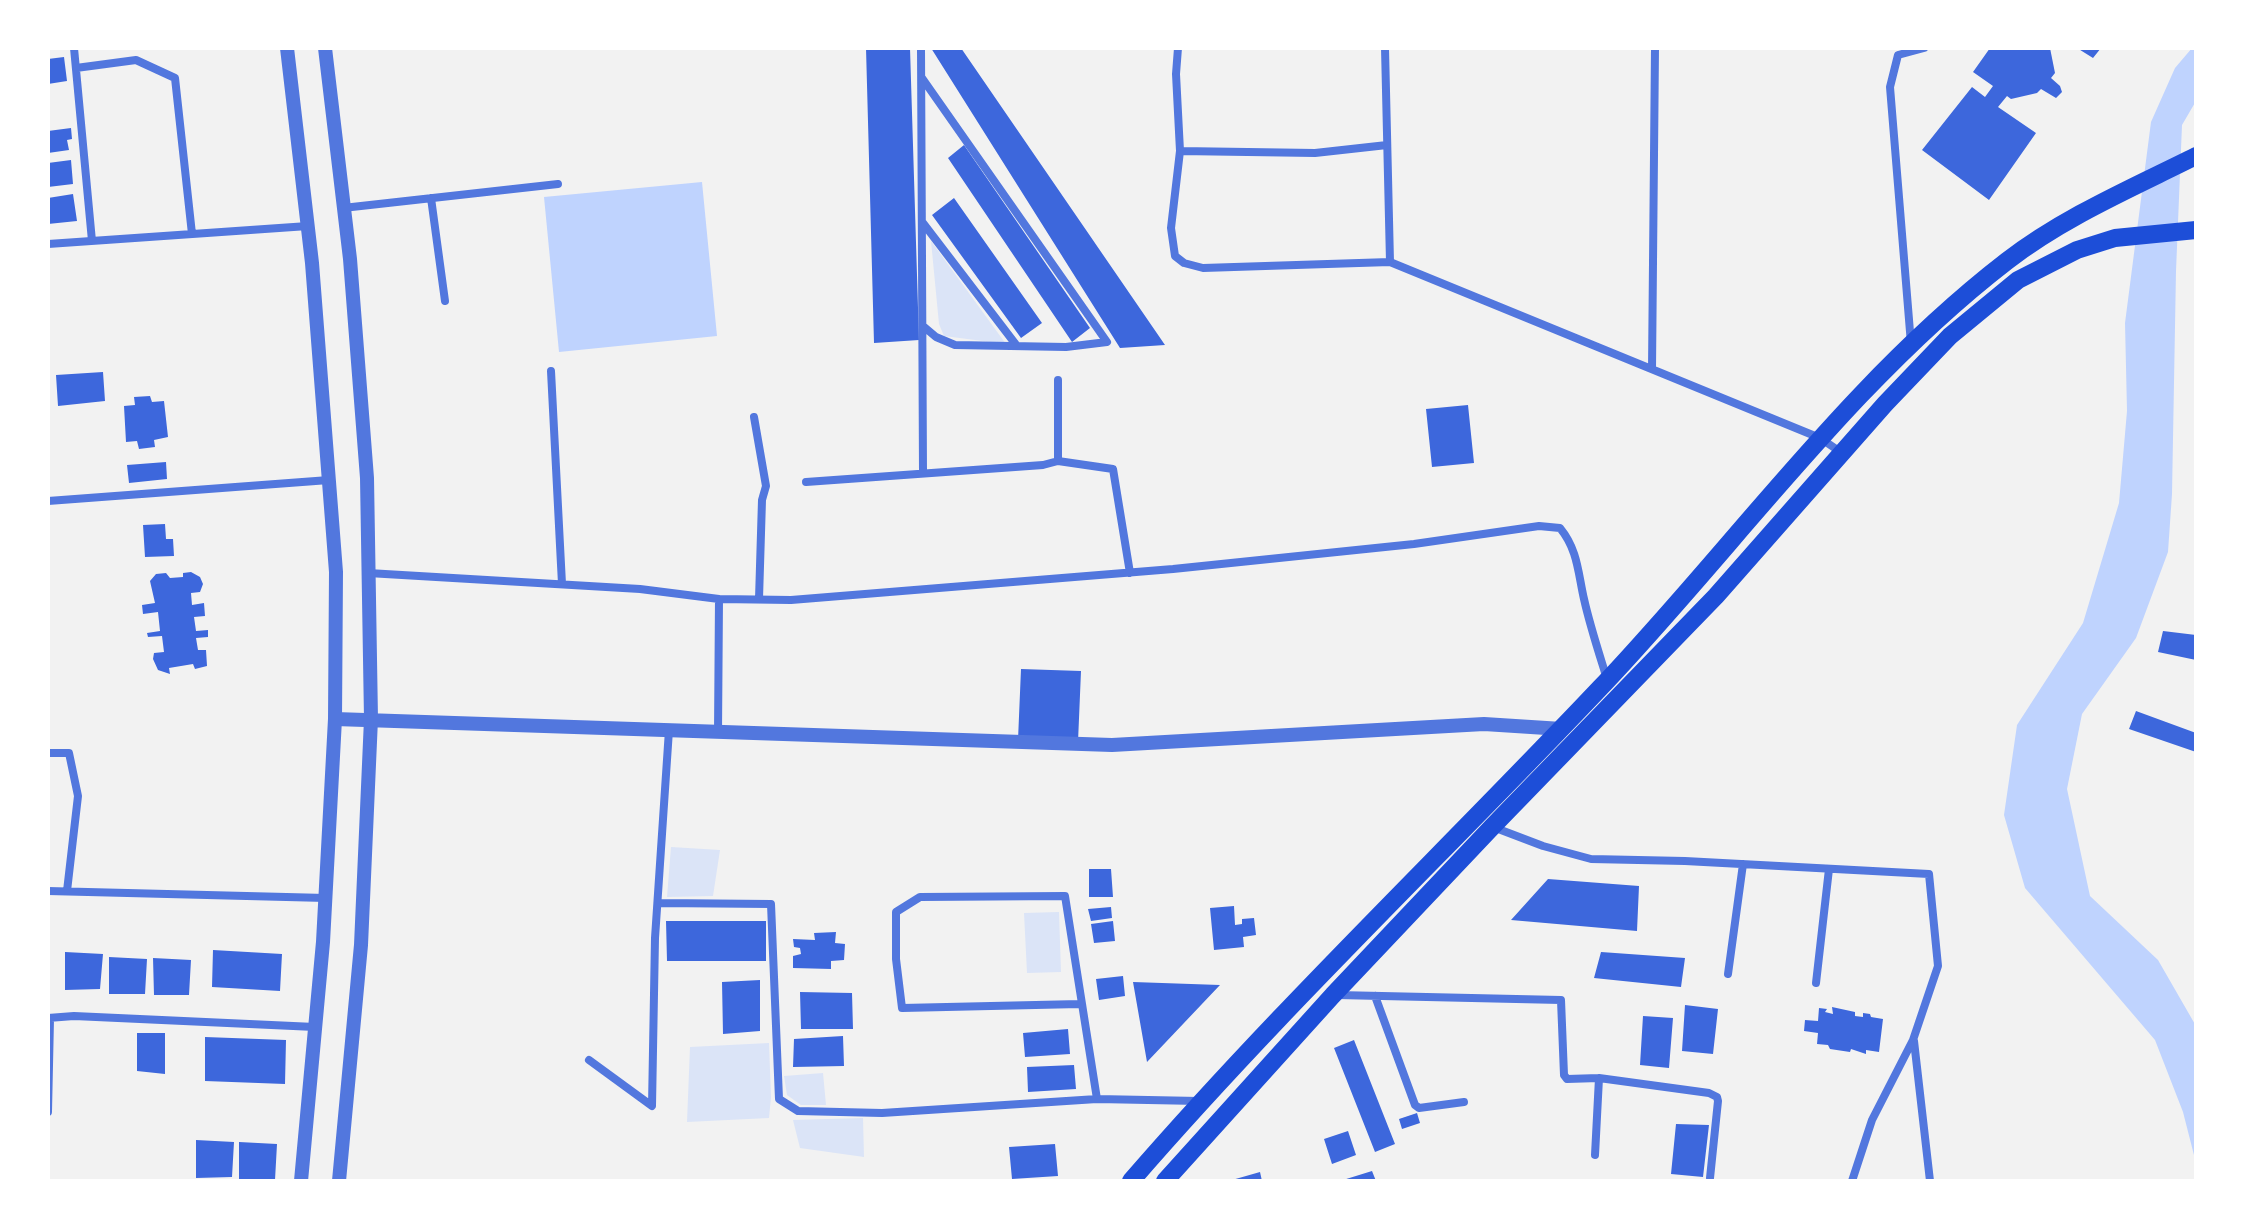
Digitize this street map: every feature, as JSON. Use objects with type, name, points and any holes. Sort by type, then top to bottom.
[{"type":"highway","points":[[1131,1181],[1315,979],[1608,680],[1704,575],[1820,438],[1911,345],[2009,259],[2083,212],[2196,156]]},
{"type":"highway","points":[[1165,1181],[1333,995],[1716,596],[1950,336],[2018,280],[2077,250],[2115,238],[2196,230]]},
{"type":"street","points":[[74,48],[92,241]]},
{"type":"street","points":[[287,48],[308,226],[336,572],[335,719],[326,898],[301,1181]]},
{"type":"street","points":[[325,48],[367,478],[371,719],[361,945],[339,1181]]},
{"type":"street","points":[[921,48],[923,473]]},
{"type":"street","points":[[1178,48],[1176,74],[1180,151],[1171,228],[1175,256],[1184,263],[1203,268],[1390,262],[1820,438],[1842,453]]},
{"type":"street","points":[[1385,48],[1390,262]]},
{"type":"street","points":[[1652,369],[1655,48]]},
{"type":"street","points":[[1911,345],[1890,87],[1898,55],[1924,48]]},
{"type":"street","points":[[76,68],[136,60],[175,78],[192,234]]},
{"type":"street","points":[[922,78],[1107,342],[1066,347],[955,345],[923,326]]},
{"type":"street","points":[[1180,151],[1315,153],[1387,145]]},
{"type":"street","points":[[343,208],[558,184]]},
{"type":"street","points":[[431,198],[445,301]]},
{"type":"street","points":[[923,223],[1017,346]]},
{"type":"street","points":[[48,244],[308,226]]},
{"type":"street","points":[[551,371],[562,584]]},
{"type":"street","points":[[1058,380],[1058,461]]},
{"type":"street","points":[[754,417],[766,486],[762,500],[759,599]]},
{"type":"street","points":[[806,482],[1043,465],[1058,461],[1113,469],[1130,573]]},
{"type":"street","points":[[48,501],[329,480]]},
{"type":"street","points":[[368,573],[640,589],[719,599],[791,600],[1130,573],[1414,544],[1539,526],[1560,528],[1576,555],[1584,600],[1608,680],[1622,694]]},
{"type":"street","points":[[718,733],[719,599]]},
{"type":"street","points":[[335,719],[1112,745],[1484,724],[1562,729]]},
{"type":"street","points":[[589,1060],[652,1106],[655,938],[669,730]]},
{"type":"street","points":[[48,753],[69,753],[78,796],[67,891]]},
{"type":"street","points":[[1492,827],[1591,859],[1929,874],[1938,966],[1913,1040],[1872,1120],[1852,1181]]},
{"type":"street","points":[[1728,974],[1743,864]]},
{"type":"street","points":[[1816,983],[1829,869]]},
{"type":"street","points":[[48,891],[326,898]]},
{"type":"street","points":[[1080,1004],[902,1008],[896,959],[896,912],[920,897],[1065,896],[1097,1099]]},
{"type":"street","points":[[659,903],[771,904],[779,1099],[798,1111],[882,1113],[1097,1099],[1203,1101]]},
{"type":"street","points":[[1333,995],[1561,1000],[1564,1075],[1572,1080],[1599,1078],[1714,1095],[1718,1101],[1710,1178]]},
{"type":"street","points":[[1375,996],[1415,1105],[1419,1108],[1464,1102]]},
{"type":"street","points":[[48,1112],[49,1018],[74,1016],[315,1027]]},
{"type":"street","points":[[1913,1040],[1930,1181]]},
{"type":"street","points":[[1595,1155],[1599,1078]]},
{"type":"shaded area","points":[[931,241],[1006,344],[944,336],[939,324]]},
{"type":"shaded area","points":[[671,847],[720,850],[713,896],[667,897]]},
{"type":"shaded area","points":[[1059,912],[1061,972],[1027,973],[1024,913]]},
{"type":"shaded area","points":[[769,1043],[769,1118],[687,1122],[690,1047]]},
{"type":"shaded area","points":[[823,1073],[826,1105],[801,1105],[787,1095],[784,1076]]},
{"type":"shaded area","points":[[863,1118],[864,1157],[800,1148],[793,1120]]},
{"type":"water","points":[[2192,48],[2196,48],[2196,101],[2182,125],[2168,552],[2136,638],[2082,714],[2067,789],[2090,896],[2158,960],[2196,1026],[2196,1163],[2183,1112],[2155,1040],[2025,888],[2004,815],[2017,725],[2083,623],[2119,503],[2127,411],[2125,323],[2151,122],[2175,68]]},
{"type":"water","points":[[702,182],[717,336],[559,352],[544,197]]},
{"type":"building","points":[[866,48],[910,48],[919,340],[874,343]]},
{"type":"building","points":[[931,48],[961,48],[1165,345],[1120,348]]},
{"type":"building","points":[[1990,48],[2050,48],[2055,73],[2051,78],[2062,92],[2056,98],[2041,89],[2037,93],[2011,99],[2007,96],[1998,107],[2036,133],[1989,200],[1922,150],[1972,87],[1985,97],[1993,86],[1973,72]]},
{"type":"building","points":[[2077,48],[2101,48],[2093,58]]},
{"type":"building","points":[[64,57],[67,81],[48,84],[48,59]]},
{"type":"building","points":[[71,128],[72,139],[67,140],[69,150],[48,153],[48,131]]},
{"type":"building","points":[[964,145],[1090,328],[1072,342],[948,158]]},
{"type":"building","points":[[71,160],[73,184],[48,187],[48,163]]},
{"type":"building","points":[[73,194],[77,221],[48,224],[48,198]]},
{"type":"building","points":[[954,198],[1042,323],[1021,338],[932,215]]},
{"type":"building","points":[[103,372],[105,401],[58,406],[56,375]]},
{"type":"building","points":[[150,396],[152,402],[164,401],[168,437],[154,440],[155,447],[139,449],[137,441],[126,442],[124,406],[135,405],[134,397]]},
{"type":"building","points":[[1468,405],[1474,463],[1432,467],[1426,409]]},
{"type":"building","points":[[166,462],[167,479],[129,483],[127,465]]},
{"type":"building","points":[[165,524],[166,539],[173,539],[174,556],[145,557],[143,525]]},
{"type":"building","points":[[191,572],[200,577],[203,584],[200,592],[191,593],[192,605],[204,603],[205,616],[194,617],[196,631],[208,630],[208,637],[196,638],[198,650],[206,650],[207,666],[195,669],[193,664],[169,668],[170,674],[158,670],[153,659],[154,653],[164,652],[162,636],[148,637],[147,633],[160,631],[158,612],[143,614],[142,605],[155,603],[150,581],[156,574],[166,573],[170,578],[183,577],[183,573]]},
{"type":"building","points":[[2163,631],[2196,635],[2196,660],[2158,652]]},
{"type":"building","points":[[1021,669],[1081,671],[1078,742],[1018,740]]},
{"type":"building","points":[[2136,711],[2196,733],[2196,752],[2129,729]]},
{"type":"building","points":[[1089,869],[1111,869],[1113,897],[1089,897]]},
{"type":"building","points":[[1548,879],[1639,886],[1637,931],[1511,920]]},
{"type":"building","points":[[1234,906],[1235,925],[1242,924],[1242,919],[1254,918],[1256,935],[1243,937],[1244,947],[1214,950],[1210,908]]},
{"type":"building","points":[[1111,907],[1112,918],[1091,921],[1088,909]]},
{"type":"building","points":[[666,921],[766,921],[766,961],[667,961]]},
{"type":"building","points":[[1113,921],[1115,941],[1094,943],[1091,924]]},
{"type":"building","points":[[836,932],[835,943],[845,944],[844,960],[831,961],[831,969],[793,968],[793,956],[801,954],[800,948],[794,947],[793,939],[815,940],[814,933]]},
{"type":"building","points":[[213,950],[282,954],[280,991],[212,987]]},
{"type":"building","points":[[65,952],[103,954],[100,989],[65,990]]},
{"type":"building","points":[[1601,952],[1685,958],[1681,987],[1594,978]]},
{"type":"building","points":[[109,957],[147,959],[145,994],[109,994]]},
{"type":"building","points":[[153,958],[191,960],[189,995],[154,995]]},
{"type":"building","points":[[1123,976],[1125,996],[1099,1000],[1096,979]]},
{"type":"building","points":[[760,980],[760,1031],[723,1034],[722,982]]},
{"type":"building","points":[[1133,982],[1220,985],[1147,1062]]},
{"type":"building","points":[[800,992],[852,993],[853,1029],[801,1029]]},
{"type":"building","points":[[1685,1005],[1718,1009],[1713,1054],[1682,1051]]},
{"type":"building","points":[[1832,1007],[1855,1012],[1855,1016],[1863,1017],[1863,1013],[1883,1019],[1879,1052],[1866,1050],[1866,1054],[1851,1049],[1850,1052],[1817,1044],[1818,1033],[1804,1031],[1805,1020],[1818,1021],[1819,1008],[1833,1014]]},
{"type":"building","points":[[1643,1016],[1673,1018],[1669,1068],[1640,1065]]},
{"type":"building","points":[[1068,1029],[1070,1054],[1025,1057],[1023,1033]]},
{"type":"building","points":[[137,1033],[165,1033],[165,1074],[137,1071]]},
{"type":"building","points":[[843,1036],[844,1066],[793,1067],[794,1039]]},
{"type":"building","points":[[205,1037],[286,1040],[285,1084],[205,1081]]},
{"type":"building","points":[[1354,1040],[1395,1144],[1375,1152],[1334,1048]]},
{"type":"building","points":[[1074,1065],[1076,1089],[1028,1092],[1027,1067]]},
{"type":"building","points":[[1417,1113],[1420,1123],[1402,1129],[1399,1119]]},
{"type":"building","points":[[1676,1124],[1709,1125],[1703,1177],[1671,1174]]},
{"type":"building","points":[[1348,1131],[1356,1155],[1332,1164],[1324,1139]]},
{"type":"building","points":[[196,1140],[234,1142],[232,1177],[196,1178]]},
{"type":"building","points":[[239,1142],[277,1144],[275,1180],[239,1180]]},
{"type":"building","points":[[1055,1144],[1058,1176],[1012,1179],[1009,1147]]},
{"type":"building","points":[[1372,1171],[1376,1181],[1343,1181],[1343,1180]]},
{"type":"building","points":[[1260,1172],[1262,1181],[1232,1181],[1232,1180]]}]
